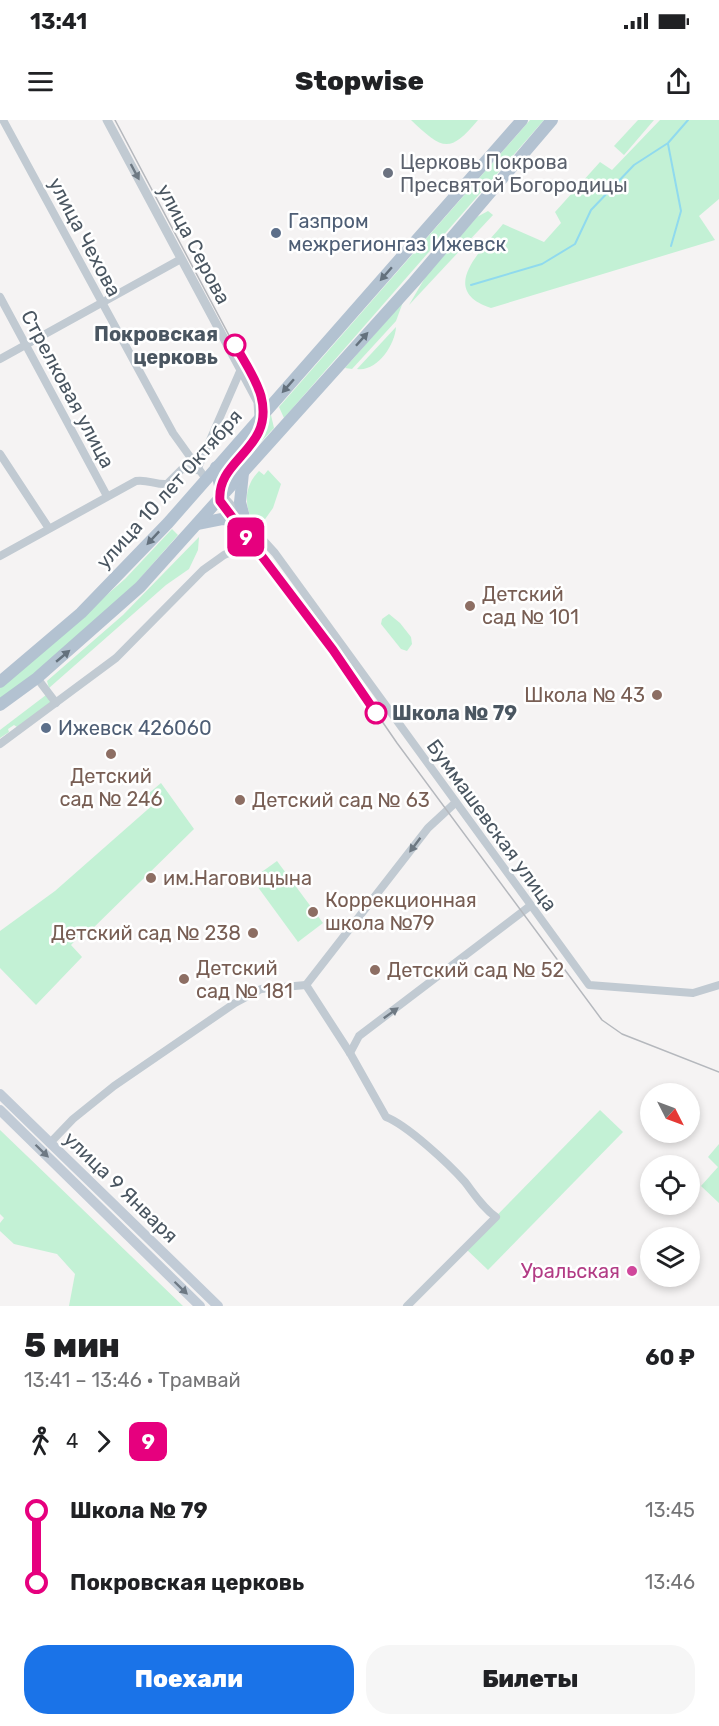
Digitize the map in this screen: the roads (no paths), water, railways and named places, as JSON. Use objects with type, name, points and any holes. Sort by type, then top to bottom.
[{"type":"main road","name":"улица 10 лет Октября","points":[[0,682],[81,613],[168,523],[522,120]]},
{"type":"main road","points":[[0,705],[37,678],[140,587],[414,282],[552,120]]},
{"type":"main road","points":[[216,468],[222,495]]},
{"type":"main road","points":[[197,524],[222,519],[245,521],[240,502],[243,472]]},
{"type":"main road","points":[[168,523],[179,528],[182,534],[180,543]]},
{"type":"main road","name":"улица 9 Января","points":[[0,1094],[218,1306]]},
{"type":"main road","name":"улица 9 Января","points":[[0,1110],[5,1121],[200,1306]]},
{"type":"street","name":"улица Чехова","points":[[3,120],[173,433],[197,470],[206,479]]},
{"type":"street","name":"улица Серова","points":[[107,120],[258,402],[259,419]]},
{"type":"street","points":[[0,359],[181,258]]},
{"type":"street","name":"Стрелковая улица","points":[[0,297],[107,496]]},
{"type":"street","points":[[0,556],[48,527],[136,481],[144,479],[157,484],[167,484],[182,469],[197,470],[241,369]]},
{"type":"street","points":[[0,454],[48,527]]},
{"type":"street","name":"Буммашевская улица","points":[[222,495],[275,554],[589,985],[693,993],[719,986]]},
{"type":"street","points":[[0,744],[116,657],[204,570],[224,555],[261,539]]},
{"type":"street","points":[[37,678],[56,703]]},
{"type":"street","points":[[50,1143],[73,1119],[114,1086],[235,1003],[261,989],[306,985],[428,828],[455,803]]},
{"type":"street","points":[[350,1053],[359,1036],[530,906]]},
{"type":"street","points":[[306,985],[350,1053],[386,1117],[416,1135],[462,1180],[487,1211],[496,1217],[407,1306]]},
{"type":"street","points":[[0,1110],[18,1112]]},
{"type":"waterway","points":[[471,285],[542,264],[575,244],[591,210],[634,165],[668,143],[688,120]]},
{"type":"waterway","points":[[668,144],[681,211],[671,246]]},
{"type":"tram line","points":[[115,120],[260,394],[263,414],[261,430],[254,443],[225,477],[220,496],[223,506],[333,650],[397,743],[602,1020],[622,1034],[719,1072]]},
{"type":"tram line","name":"9","points":[[235,345],[259,389],[263,421],[256,439],[228,473],[220,501],[333,650],[376,713]]},
{"type":"place","name":"Церковь Покрова Пресвятой Богородицы","points":[[388,173]]},
{"type":"place","name":"Газпром межрегионгаз Ижевск","points":[[276,233]]},
{"type":"place","name":"Покровская церковь","points":[[235,345]]},
{"type":"place","name":"Детский сад № 101","points":[[470,606]]},
{"type":"place","name":"Школа № 43","points":[[657,695]]},
{"type":"place","name":"Школа № 79","points":[[376,713]]},
{"type":"place","name":"Ижевск 426060","points":[[46,728]]},
{"type":"place","name":"Детский сад № 246","points":[[111,754]]},
{"type":"place","name":"Детский сад № 63","points":[[240,800]]},
{"type":"place","name":"им.Наговицына","points":[[151,878]]},
{"type":"place","name":"Коррекционная школа №79","points":[[313,912]]},
{"type":"place","name":"Детский сад № 238","points":[[253,933]]},
{"type":"place","name":"Детский сад № 52","points":[[375,970]]},
{"type":"place","name":"Детский сад № 181","points":[[184,979]]},
{"type":"place","name":"Уральская","points":[[632,1271]]}]
